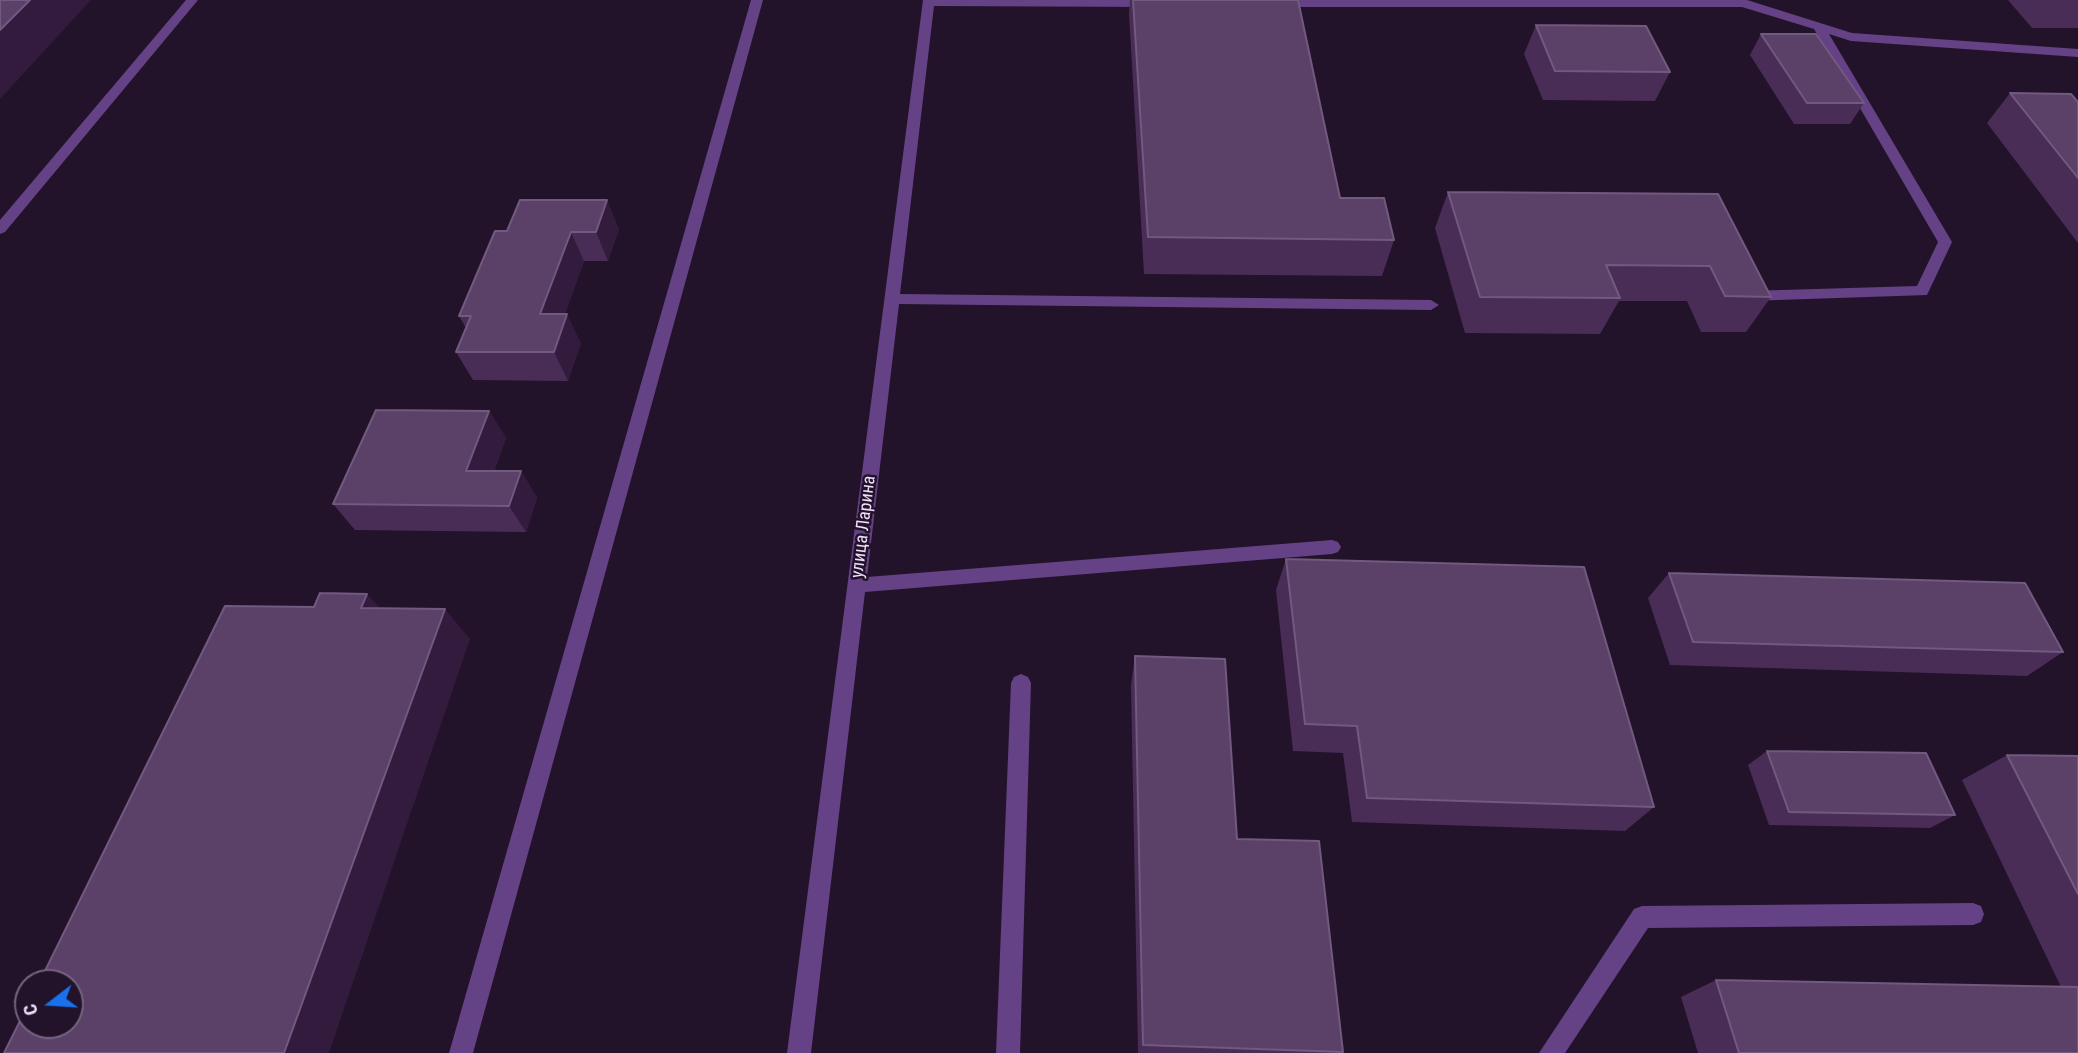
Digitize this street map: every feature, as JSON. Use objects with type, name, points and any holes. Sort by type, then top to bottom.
[{"type":"street","points":[[0,229],[192,0]]},
{"type":"street","points":[[461,1053],[757,0]]},
{"type":"street","points":[[929,1],[1163,2]]},
{"type":"street","name":"улица Ларина","points":[[799,1053],[929,1]]},
{"type":"street","points":[[1260,3],[1742,1],[1851,37],[2078,53]]},
{"type":"street","points":[[1745,296],[1922,291],[1945,242],[1818,26]]},
{"type":"street","points":[[892,299],[1432,305]]},
{"type":"street","points":[[857,585],[1332,547]]},
{"type":"street","points":[[1008,1053],[1021,683]]},
{"type":"street","points":[[1551,1053],[1643,917],[1973,914]]},
{"type":"building","points":[[0,0],[30,0],[0,30]]},
{"type":"building","points":[[1133,0],[1298,0],[1340,198],[1384,198],[1394,240],[1148,237]]},
{"type":"building","points":[[1536,25],[1646,26],[1670,72],[1555,71]]},
{"type":"building","points":[[1761,34],[1816,34],[1864,103],[1807,103]]},
{"type":"building","points":[[2010,93],[2071,94],[2078,102],[2078,178]]},
{"type":"building","points":[[1448,192],[1718,194],[1771,297],[1725,296],[1710,266],[1606,265],[1620,298],[1480,297]]},
{"type":"building","points":[[520,200],[607,200],[596,232],[571,232],[540,314],[567,314],[554,352],[456,352],[471,316],[459,316],[495,231],[507,231]]},
{"type":"building","points":[[376,410],[489,411],[466,471],[521,471],[509,506],[333,504]]},
{"type":"building","points":[[1286,559],[1584,567],[1654,807],[1367,798],[1357,726],[1305,724]]},
{"type":"building","points":[[1669,573],[2025,583],[2063,652],[1693,642]]},
{"type":"building","points":[[320,593],[367,594],[361,608],[445,609],[284,1053],[4,1053],[14,1033],[14,1039],[84,1039],[84,969],[46,969],[225,606],[314,607]]},
{"type":"building","points":[[1135,656],[1225,659],[1237,839],[1319,841],[1343,1052],[1143,1045]]},
{"type":"building","points":[[1767,751],[1926,753],[1955,815],[1789,812]]},
{"type":"building","points":[[2007,755],[2078,756],[2078,894]]},
{"type":"building","points":[[1716,980],[2078,987],[2078,1053],[1739,1053]]}]
